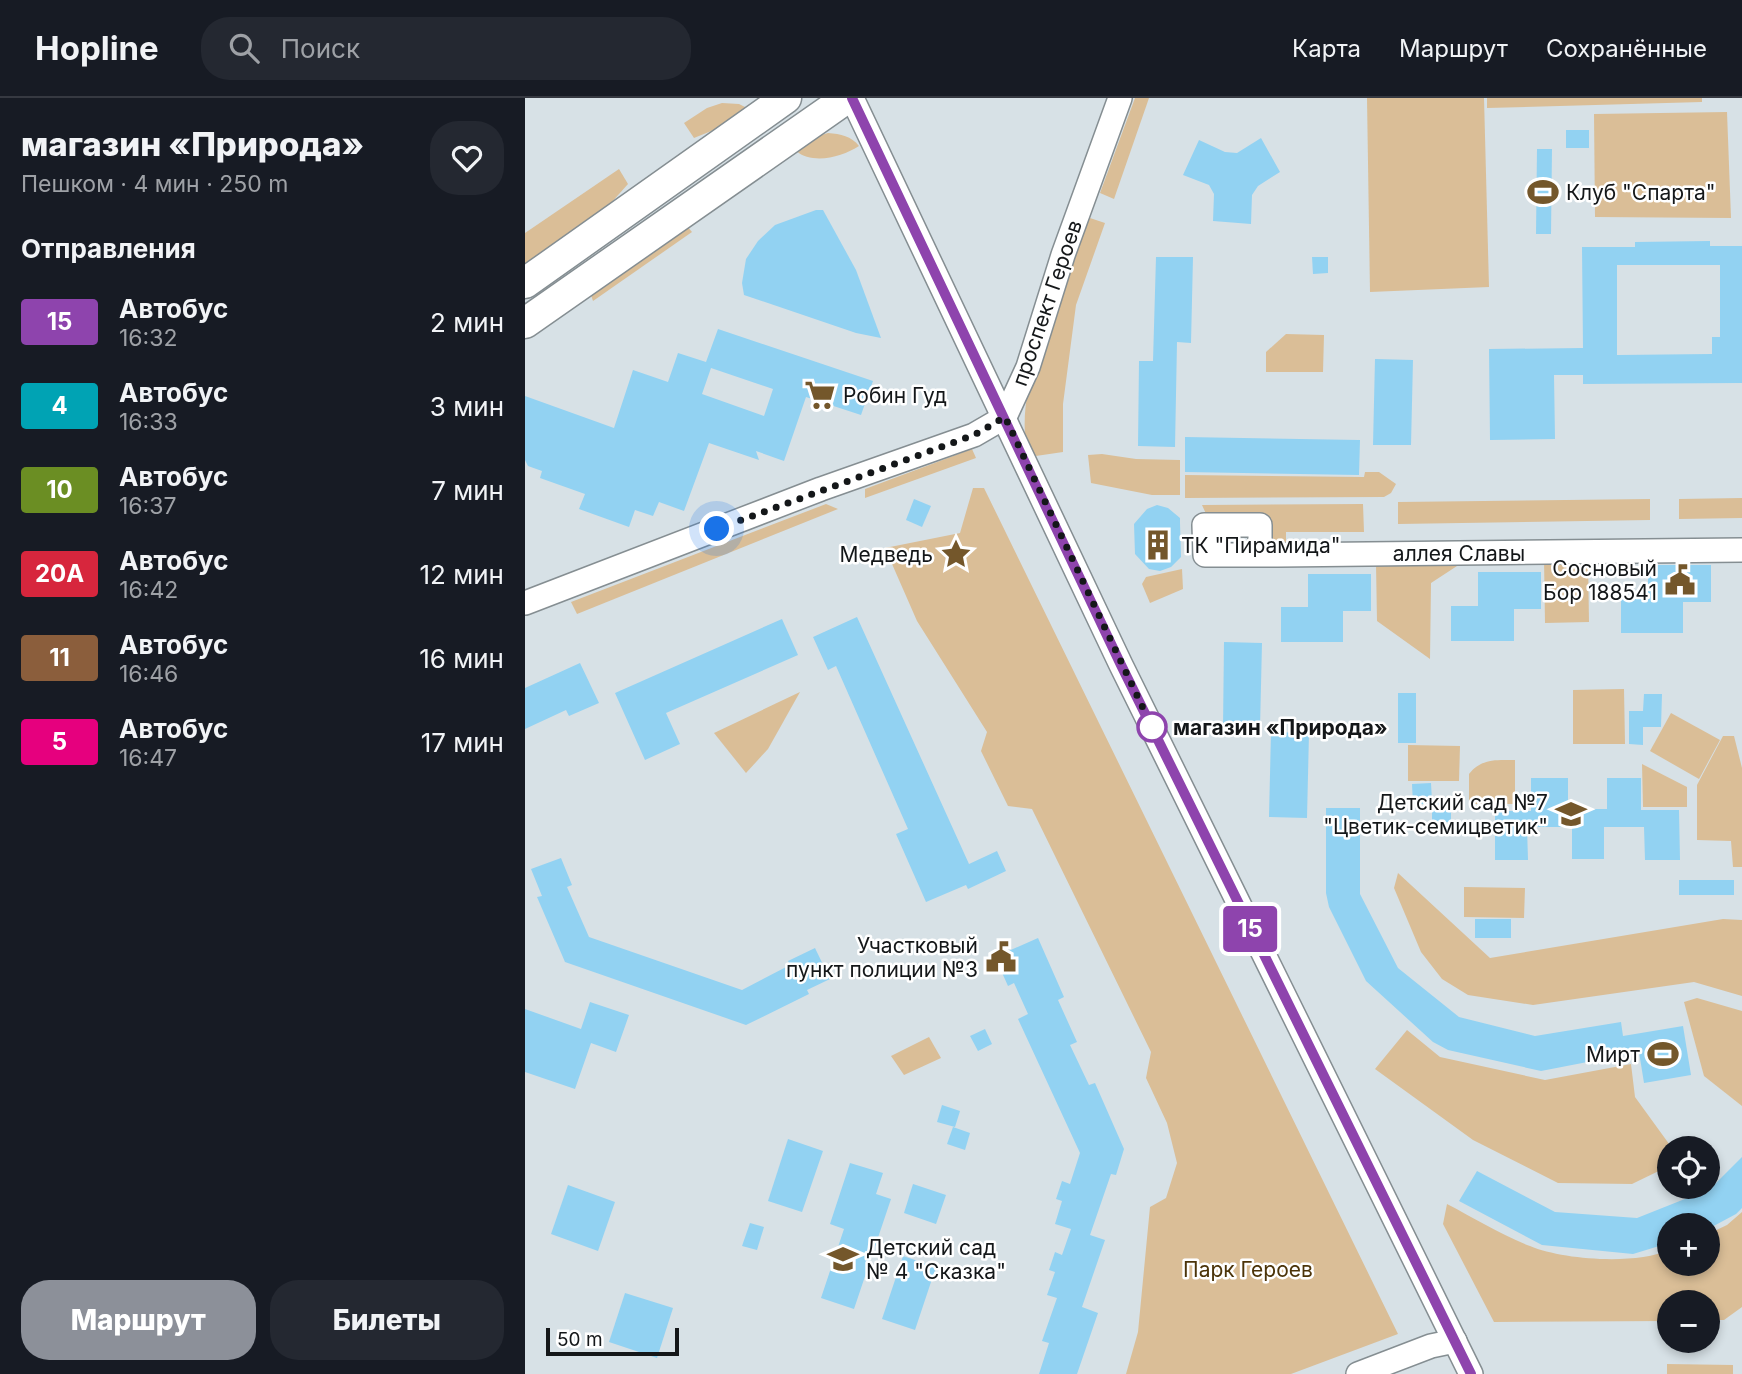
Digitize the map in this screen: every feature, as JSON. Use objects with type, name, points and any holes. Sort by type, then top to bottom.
[{"type":"main road","points":[[525,283],[786,98]]},
{"type":"main road","points":[[525,323],[850,98]]},
{"type":"street","points":[[850,98],[1005,417],[1121,665],[1471,1374]]},
{"type":"street","name":"проспект Героев","points":[[1005,417],[1028,367],[1063,255],[1120,98]]},
{"type":"street","points":[[525,603],[808,494],[981,432],[1005,417]]},
{"type":"street","name":"аллея Славы","points":[[1260,555],[1742,550]]},
{"type":"street","points":[[1358,1374],[1431,1346],[1455,1341]]},
{"type":"green space","points":[[1135,98],[1149,98],[1114,199],[1100,193]]},
{"type":"green space","points":[[1367,98],[1484,98],[1489,287],[1370,292]]},
{"type":"green space","points":[[1487,98],[1702,98],[1702,102],[1487,108]]},
{"type":"green space","points":[[722,103],[739,104],[749,109],[731,123],[694,138],[684,123],[707,108]]},
{"type":"green space","points":[[1727,112],[1731,218],[1595,217],[1594,114]]},
{"type":"green space","points":[[828,133],[845,136],[859,146],[827,158],[811,158],[796,151],[815,137]]},
{"type":"green space","points":[[619,169],[628,184],[602,213],[525,266],[525,233]]},
{"type":"green space","points":[[1084,216],[1105,223],[1076,305],[1063,404],[1063,452],[1029,457],[1025,431],[1026,402],[1032,370],[1052,304]]},
{"type":"green space","points":[[687,226],[692,232],[593,301],[591,295]]},
{"type":"green space","points":[[1286,334],[1324,335],[1323,372],[1266,372],[1266,352]]},
{"type":"green space","points":[[972,449],[976,458],[865,498],[865,489]]},
{"type":"green space","points":[[1102,454],[1136,459],[1180,460],[1180,495],[1152,495],[1091,483],[1088,455]]},
{"type":"green space","points":[[1365,472],[1379,472],[1396,484],[1391,493],[1384,497],[1185,498],[1185,475],[1364,477]]},
{"type":"green space","name":"Парк Героев","points":[[973,488],[984,488],[1398,1334],[1291,1374],[1126,1374],[1138,1332],[1150,1207],[1166,1198],[1177,1163],[1167,1123],[1146,1078],[1151,1052],[1032,809],[1008,806],[981,751],[987,732],[917,621],[885,548],[960,533]]},
{"type":"green space","points":[[1742,498],[1742,518],[1679,519],[1679,499]]},
{"type":"green space","points":[[1650,499],[1650,520],[1398,524],[1398,502]]},
{"type":"green space","points":[[826,504],[838,509],[577,614],[571,602]]},
{"type":"green space","points":[[1363,504],[1364,532],[1286,532],[1286,552],[1263,553],[1262,521],[1207,516],[1202,505]]},
{"type":"green space","points":[[1544,559],[1588,559],[1589,622],[1545,623]]},
{"type":"green space","points":[[1457,563],[1457,566],[1431,583],[1430,659],[1377,621],[1376,564]]},
{"type":"green space","points":[[1182,569],[1183,589],[1150,603],[1142,584],[1146,577]]},
{"type":"green space","points":[[1624,689],[1625,744],[1573,744],[1573,690]]},
{"type":"green space","points":[[800,692],[768,749],[746,773],[714,733]]},
{"type":"green space","points":[[1671,713],[1720,740],[1699,779],[1650,751]]},
{"type":"green space","points":[[1723,736],[1734,736],[1742,768],[1742,867],[1733,867],[1731,841],[1697,840],[1697,785]]},
{"type":"green space","points":[[1408,745],[1460,746],[1459,781],[1408,781]]},
{"type":"green space","points":[[1515,760],[1515,804],[1469,804],[1469,774],[1474,769],[1490,761]]},
{"type":"green space","points":[[1642,764],[1687,787],[1687,807],[1643,807]]},
{"type":"green space","points":[[1398,873],[1490,958],[1723,919],[1742,920],[1742,996],[1694,982],[1533,1005],[1468,995],[1442,979],[1421,952],[1394,888]]},
{"type":"green space","points":[[1464,887],[1525,888],[1524,918],[1464,917]]},
{"type":"green space","points":[[1697,998],[1742,1011],[1742,1106],[1704,1076],[1684,1002]]},
{"type":"green space","points":[[1407,1030],[1440,1057],[1545,1080],[1631,1064],[1635,1097],[1663,1136],[1657,1136],[1657,1172],[1632,1184],[1558,1183],[1473,1140],[1375,1069]]},
{"type":"green space","points":[[929,1037],[941,1058],[904,1075],[891,1056]]},
{"type":"green space","points":[[1447,1204],[1509,1237],[1544,1251],[1599,1259],[1638,1258],[1657,1254],[1657,1276],[1720,1276],[1720,1228],[1742,1212],[1742,1307],[1720,1320],[1720,1290],[1657,1290],[1657,1321],[1494,1322],[1443,1224]]},
{"type":"green space","points":[[1667,1364],[1733,1365],[1733,1374],[1667,1374]]},
{"type":"building","points":[[1566,130],[1589,130],[1589,148],[1566,148]]},
{"type":"building","points":[[1261,138],[1280,172],[1258,186],[1252,195],[1251,224],[1213,221],[1214,194],[1209,185],[1183,175],[1199,140],[1225,152],[1237,153]]},
{"type":"building","points":[[1537,149],[1552,149],[1551,234],[1536,234]]},
{"type":"building","points":[[823,210],[856,270],[881,338],[856,333],[744,295],[742,283],[746,259],[758,241],[775,225]]},
{"type":"building","points":[[1710,241],[1710,246],[1742,246],[1742,383],[1583,384],[1583,375],[1554,375],[1555,439],[1490,440],[1489,349],[1583,348],[1582,247],[1635,247],[1635,242]],"holes":[[[1617,265],[1720,265],[1720,337],[1712,337],[1712,354],[1617,355]]]},
{"type":"building","points":[[1156,257],[1193,257],[1191,343],[1177,342],[1175,447],[1138,446],[1139,361],[1153,361]]},
{"type":"building","points":[[1312,257],[1328,257],[1328,273],[1313,274]]},
{"type":"building","points":[[718,329],[873,381],[861,415],[806,397],[784,461],[756,451],[759,460],[709,443],[684,511],[659,502],[653,516],[635,510],[629,527],[579,509],[585,494],[540,478],[542,471],[528,466],[525,460],[525,396],[614,428],[633,370],[668,382],[678,353],[706,362]],"holes":[[[711,368],[773,389],[764,416],[702,394]]]},
{"type":"building","points":[[1375,359],[1413,360],[1411,445],[1373,445]]},
{"type":"building","points":[[1185,437],[1360,440],[1359,475],[1185,472]]},
{"type":"building","points":[[914,499],[931,506],[922,527],[906,520]]},
{"type":"building","name":"ТК \"Пирамида\"","points":[[1157,505],[1168,508],[1180,518],[1181,557],[1171,567],[1160,571],[1149,569],[1135,554],[1134,524],[1147,509]]},
{"type":"building","points":[[1648,565],[1711,565],[1711,602],[1683,602],[1683,633],[1621,633],[1621,598],[1648,598]]},
{"type":"building","points":[[1478,572],[1541,572],[1541,609],[1514,609],[1514,641],[1451,641],[1451,606],[1478,606]]},
{"type":"building","points":[[1308,574],[1371,574],[1371,611],[1343,611],[1343,642],[1281,642],[1281,607],[1308,607]]},
{"type":"building","points":[[857,617],[969,864],[997,851],[1006,871],[968,889],[966,885],[926,902],[896,834],[908,829],[836,666],[828,670],[813,637]]},
{"type":"building","points":[[782,619],[798,655],[666,713],[680,744],[645,760],[615,693]]},
{"type":"building","points":[[1224,642],[1262,643],[1260,728],[1223,728]]},
{"type":"building","points":[[580,663],[599,703],[569,716],[566,710],[525,729],[525,688]]},
{"type":"building","points":[[1398,693],[1416,693],[1416,743],[1398,743]]},
{"type":"building","points":[[1644,694],[1662,694],[1661,727],[1643,727],[1643,745],[1629,744],[1629,711],[1643,711]]},
{"type":"building","points":[[1271,732],[1309,733],[1307,818],[1269,817]]},
{"type":"building","points":[[1531,778],[1568,778],[1568,809],[1607,809],[1607,778],[1641,778],[1641,810],[1679,810],[1680,860],[1645,860],[1644,827],[1604,827],[1604,859],[1572,859],[1572,827],[1527,827],[1528,860],[1495,860],[1495,811],[1531,811]]},
{"type":"building","points":[[1431,783],[1432,801],[1451,801],[1451,822],[1432,822],[1432,804],[1413,804],[1412,784]]},
{"type":"building","points":[[1326,808],[1360,808],[1360,894],[1398,968],[1459,1017],[1535,1036],[1621,1022],[1623,1036],[1683,1026],[1691,1075],[1644,1083],[1639,1052],[1541,1071],[1448,1050],[1433,1042],[1366,981],[1329,907],[1326,893]]},
{"type":"building","points":[[561,858],[572,885],[567,887],[589,937],[742,990],[790,965],[788,961],[815,948],[830,979],[807,990],[809,994],[746,1025],[565,962],[537,897],[542,896],[531,869]]},
{"type":"building","points":[[1679,880],[1734,880],[1734,895],[1679,895]]},
{"type":"building","points":[[1475,919],[1511,919],[1511,938],[1475,938]]},
{"type":"building","points":[[1038,938],[1064,997],[1058,1000],[1077,1042],[1070,1045],[1089,1085],[1095,1083],[1124,1149],[1116,1175],[1111,1174],[1090,1235],[1105,1240],[1082,1307],[1098,1313],[1077,1374],[1039,1374],[1049,1343],[1042,1341],[1057,1298],[1047,1295],[1055,1272],[1049,1270],[1055,1252],[1062,1255],[1071,1229],[1055,1224],[1062,1201],[1056,1199],[1062,1181],[1070,1184],[1080,1153],[1018,1019],[1028,1014],[1014,983],[1008,986],[995,957]]},
{"type":"building","points":[[590,1002],[629,1015],[616,1052],[591,1043],[575,1089],[525,1072],[525,1009],[581,1029]]},
{"type":"building","points":[[985,1029],[992,1044],[978,1051],[970,1036]]},
{"type":"building","points":[[942,1105],[960,1111],[955,1127],[937,1122]]},
{"type":"building","points":[[953,1127],[970,1133],[965,1150],[947,1144]]},
{"type":"building","points":[[788,1139],[823,1151],[802,1212],[768,1201]]},
{"type":"building","points":[[1742,1157],[1742,1208],[1736,1214],[1720,1223],[1720,1213],[1657,1213],[1657,1247],[1633,1254],[1542,1245],[1459,1201],[1477,1171],[1555,1212],[1637,1218],[1685,1199],[1720,1199],[1720,1179]]},
{"type":"building","points":[[850,1163],[883,1173],[876,1194],[891,1199],[854,1309],[821,1298],[844,1229],[830,1224]]},
{"type":"building","points":[[913,1184],[946,1195],[936,1224],[904,1213]]},
{"type":"building","points":[[568,1185],[615,1202],[598,1251],[551,1234]]},
{"type":"building","points":[[750,1223],[764,1227],[757,1250],[742,1246]]},
{"type":"building","points":[[903,1256],[936,1267],[915,1330],[882,1319]]},
{"type":"building","points":[[625,1293],[673,1308],[657,1358],[609,1342]]},
{"type":"bus line","name":"15","points":[[852,98],[1121,665],[1471,1374]]},
{"type":"place","name":"Клуб \"Спарта\"","points":[[1543,192]]},
{"type":"place","name":"Робин Гуд","points":[[820,395]]},
{"type":"place","name":"ТК \"Пирамида\"","points":[[1158,545]]},
{"type":"place","name":"Медведь","points":[[956,554]]},
{"type":"place","name":"Сосновый Бор 188541","points":[[1680,580]]},
{"type":"place","name":"магазин «Природа»","points":[[1152,727]]},
{"type":"place","name":"Детский сад №7 \"Цветик-семицветик\"","points":[[1571,814]]},
{"type":"place","name":"Участковый пункт полиции №3","points":[[1001,957]]},
{"type":"place","name":"Мирт","points":[[1663,1054]]},
{"type":"place","name":"Детский сад № 4 \"Сказка\"","points":[[843,1259]]},
{"type":"route","points":[[717,529],[988,430],[1005,417],[1152,727]]}]
